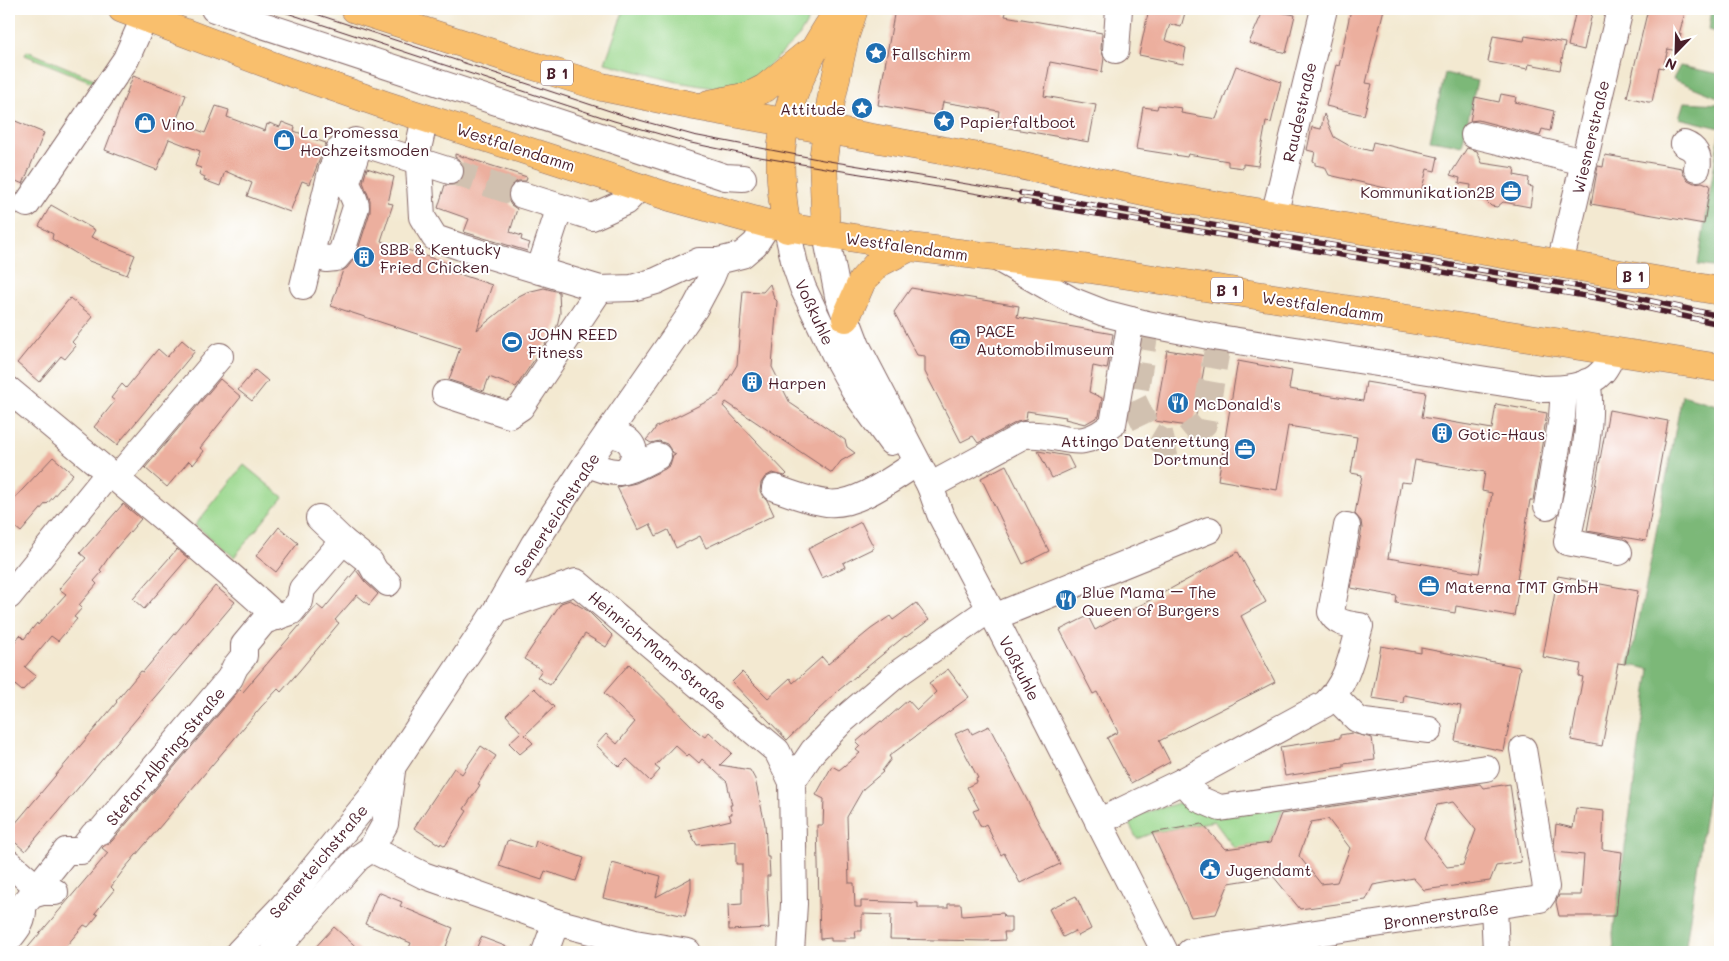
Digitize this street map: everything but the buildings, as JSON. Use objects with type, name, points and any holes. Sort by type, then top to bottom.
[{"type":"main road","name":"B 1","points":[[355,9],[510,59],[602,86],[694,106],[996,160],[1156,195],[1713,290]]},
{"type":"main road","points":[[777,226],[782,199],[781,153],[794,90],[815,46],[840,9]]},
{"type":"main road","points":[[826,234],[822,174],[827,130],[837,71],[845,36],[854,9]]},
{"type":"main road","name":"Westfalendamm","points":[[133,13],[284,70],[425,118],[640,187],[777,226],[910,247],[1090,268],[1720,368]]},
{"type":"main road","points":[[694,106],[731,100],[757,92],[772,83],[815,46]]},
{"type":"main road","points":[[846,318],[862,281],[873,268],[877,264],[910,247]]},
{"type":"street","points":[[214,9],[715,174],[725,177],[743,178]]},
{"type":"street","points":[[1116,50],[1119,9]]},
{"type":"street","name":"Raudestraße","points":[[1274,216],[1324,9]]},
{"type":"street","name":"Wiesnerstraße","points":[[1560,264],[1620,9]]},
{"type":"street","points":[[27,204],[126,59],[133,13]]},
{"type":"street","points":[[425,118],[418,149],[422,217],[435,238],[600,289],[632,288],[656,282],[699,261],[718,261],[742,254],[777,226]]},
{"type":"street","points":[[1474,135],[1584,162]]},
{"type":"street","points":[[303,286],[331,172],[340,150],[355,141],[450,171]]},
{"type":"street","points":[[1684,144],[1693,148],[1697,154],[1697,168]]},
{"type":"street","points":[[522,194],[592,217],[625,202],[640,187]]},
{"type":"street","points":[[540,270],[560,207]]},
{"type":"street","name":"Voßkuhle","points":[[777,226],[795,265],[803,288],[835,355],[857,394],[912,466],[930,486],[940,514],[1165,952]]},
{"type":"street","name":"Voßkuhle","points":[[826,234],[832,274],[856,346],[928,500],[940,514]]},
{"type":"street","points":[[996,257],[1071,300],[1104,313],[1131,320],[1219,338],[1543,389],[1575,386],[1602,372],[1614,352]]},
{"type":"street","name":"Semerteichstraße","points":[[239,952],[288,900],[375,793],[496,609],[534,544],[587,463],[695,308],[718,261]]},
{"type":"street","points":[[445,394],[509,415],[521,406],[600,289]]},
{"type":"street","points":[[930,486],[1024,435],[1033,434],[1085,441],[1102,433],[1113,424],[1131,320]]},
{"type":"street","points":[[9,596],[220,356]]},
{"type":"street","points":[[1547,506],[1562,417],[1575,386]]},
{"type":"street","points":[[1575,386],[1588,390],[1588,423],[1567,542],[1619,552]]},
{"type":"street","points":[[9,390],[210,556],[278,617]]},
{"type":"street","points":[[608,433],[626,440],[632,446],[633,463],[624,471]]},
{"type":"street","points":[[587,463],[616,474],[658,456]]},
{"type":"street","points":[[775,488],[811,501],[829,504],[849,500],[868,493],[912,466]]},
{"type":"street","points":[[319,518],[343,541],[370,562],[375,571],[388,583]]},
{"type":"street","points":[[1098,822],[1183,781],[1325,704],[1334,696],[1347,672],[1360,626],[1340,622],[1334,618],[1331,612],[1347,526]]},
{"type":"street","points":[[791,952],[794,904],[792,782],[813,751],[842,721],[896,674],[992,613],[1209,530]]},
{"type":"street","name":"Stefan-Albring-Straße","points":[[42,892],[43,880],[66,852],[81,851],[94,834],[101,831],[230,678],[235,667],[244,656],[244,645],[264,621],[291,612],[300,601],[302,589],[343,541]]},
{"type":"street","name":"Heinrich-Mann-Straße","points":[[496,609],[576,582],[777,751],[792,782]]},
{"type":"street","points":[[1334,696],[1358,719],[1364,722],[1429,730]]},
{"type":"street","name":"Bronnerstraße","points":[[1190,952],[1540,899],[1546,886],[1523,749]]},
{"type":"street","name":"Semerteichstraße","points":[[274,952],[358,858],[371,849],[385,824],[393,767]]},
{"type":"street","points":[[1183,781],[1199,798],[1220,808],[1486,768]]},
{"type":"street","points":[[371,849],[423,875],[556,922],[635,944],[688,952]]},
{"type":"street","points":[[9,863],[42,892]]},
{"type":"street","points":[[9,939],[24,917],[23,905],[32,895],[42,892]]},
{"type":"street","points":[[1494,907],[1496,952]]},
{"type":"street","points":[[545,952],[556,922]]},
{"type":"green space","points":[[624,9],[815,9],[799,36],[764,71],[745,82],[714,88],[677,82],[605,63]]},
{"type":"green space","points":[[1712,9],[1720,9],[1720,33],[1709,30]]},
{"type":"green space","points":[[27,51],[99,81],[97,84],[25,55]]},
{"type":"green space","points":[[1680,66],[1720,74],[1720,98],[1673,79]]},
{"type":"green space","points":[[1445,73],[1477,81],[1462,145],[1430,140]]},
{"type":"green space","points":[[1684,102],[1720,104],[1720,128],[1679,118]]},
{"type":"green space","points":[[1720,130],[1720,268],[1698,265]]},
{"type":"green space","points":[[1682,395],[1720,406],[1720,710],[1685,952],[1614,952],[1613,933],[1650,669],[1629,665]]},
{"type":"green space","points":[[244,465],[283,497],[234,557],[195,525]]},
{"type":"green space","points":[[1193,799],[1285,804],[1270,843],[1234,848],[1214,821],[1152,833],[1137,839],[1126,818]]},
{"type":"tunnel","points":[[450,171],[522,195]]},
{"type":"tunnel","points":[[1147,324],[1134,401],[1150,434],[1167,444],[1185,440],[1204,424],[1219,338]]},
{"type":"tram line","points":[[275,9],[614,121],[691,143],[748,155],[1020,201]]},
{"type":"tram line","points":[[301,9],[625,116],[693,135],[823,160],[1021,193]]},
{"type":"railway","points":[[1021,193],[1606,291],[1720,316]]},
{"type":"railway","points":[[1020,201],[1609,300],[1720,324]]},
{"type":"place","name":"Fallschirm","points":[[876,53]]},
{"type":"place","name":"Attitude","points":[[862,108]]},
{"type":"place","name":"Papierfaltboot","points":[[944,121]]},
{"type":"place","name":"Vino","points":[[145,123]]},
{"type":"place","name":"La Promessa Hochzeitsmoden","points":[[284,140]]},
{"type":"place","name":"Kommunikation2B","points":[[1511,191]]},
{"type":"place","name":"SBB & Kentucky Fried Chicken","points":[[364,257]]},
{"type":"place","name":"PACE Automobilmuseum","points":[[960,339]]},
{"type":"place","name":"JOHN REED Fitness","points":[[512,342]]},
{"type":"place","name":"Harpen","points":[[752,382]]},
{"type":"place","name":"McDonald's","points":[[1178,403]]},
{"type":"place","name":"Gotic-Haus","points":[[1442,433]]},
{"type":"place","name":"Attingo Datenrettung Dortmund","points":[[1245,449]]},
{"type":"place","name":"Materna TMT GmbH","points":[[1429,586]]},
{"type":"place","name":"Blue Mama – The Queen of Burgers","points":[[1066,600]]},
{"type":"place","name":"Jugendamt","points":[[1210,869]]}]
